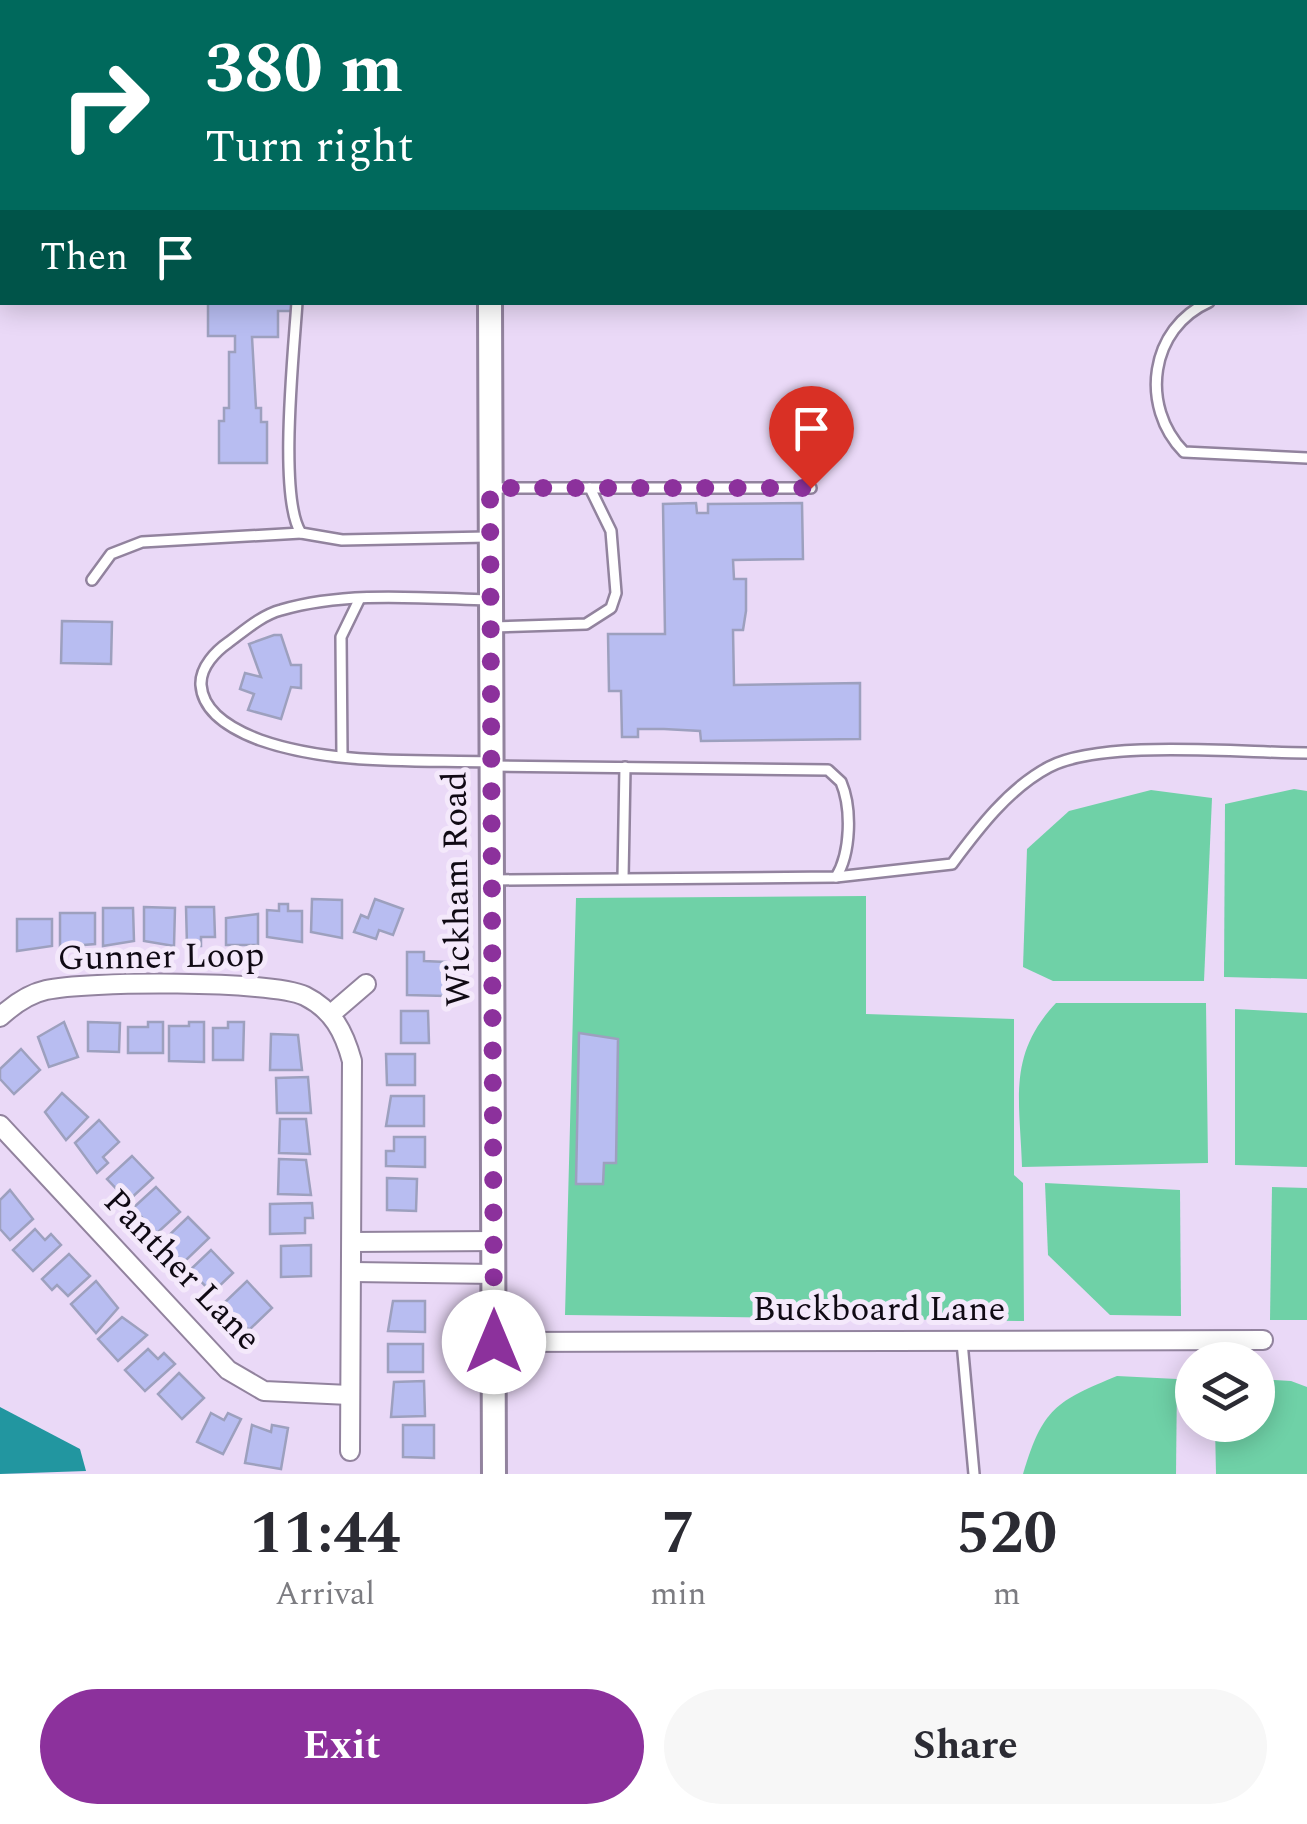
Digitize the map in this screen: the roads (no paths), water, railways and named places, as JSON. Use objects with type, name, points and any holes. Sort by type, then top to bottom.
[{"type":"street","name":"Wickham Road","points":[[490,305],[488,764],[495,880],[494,1474]]},
{"type":"street","points":[[350,1451],[352,1061],[331,1014],[366,984]]},
{"type":"street","name":"Gunner Loop","points":[[0,1017],[40,992],[74,986],[270,987],[304,996],[331,1014]]},
{"type":"street","name":"Panther Lane","points":[[0,1125],[228,1370],[264,1390],[349,1395]]},
{"type":"street","points":[[352,1242],[494,1242]]},
{"type":"street","points":[[352,1272],[494,1274]]},
{"type":"street","name":"Buckboard Lane","points":[[494,1342],[1263,1340]]},
{"type":"lane","points":[[297,305],[290,448],[293,521],[301,533]]},
{"type":"lane","points":[[1204,305],[1185,314],[1170,331],[1158,372],[1158,410],[1170,438],[1184,452],[1307,458]]},
{"type":"lane","points":[[490,488],[811,488]]},
{"type":"lane","points":[[489,627],[586,624],[611,608],[616,593],[611,531],[590,488]]},
{"type":"lane","points":[[92,580],[111,554],[142,542],[301,533],[342,540],[490,537]]},
{"type":"lane","points":[[342,755],[341,637],[359,600]]},
{"type":"lane","points":[[489,600],[359,600],[278,610],[215,652],[201,685],[208,707],[226,723],[258,739],[342,755],[488,764],[828,770],[842,782],[846,793],[845,862],[836,876]]},
{"type":"lane","points":[[495,880],[836,876],[952,864],[987,817],[1049,768],[1100,753],[1307,753]]},
{"type":"lane","points":[[623,878],[625,767]]},
{"type":"lane","points":[[962,1340],[974,1474]]}]
